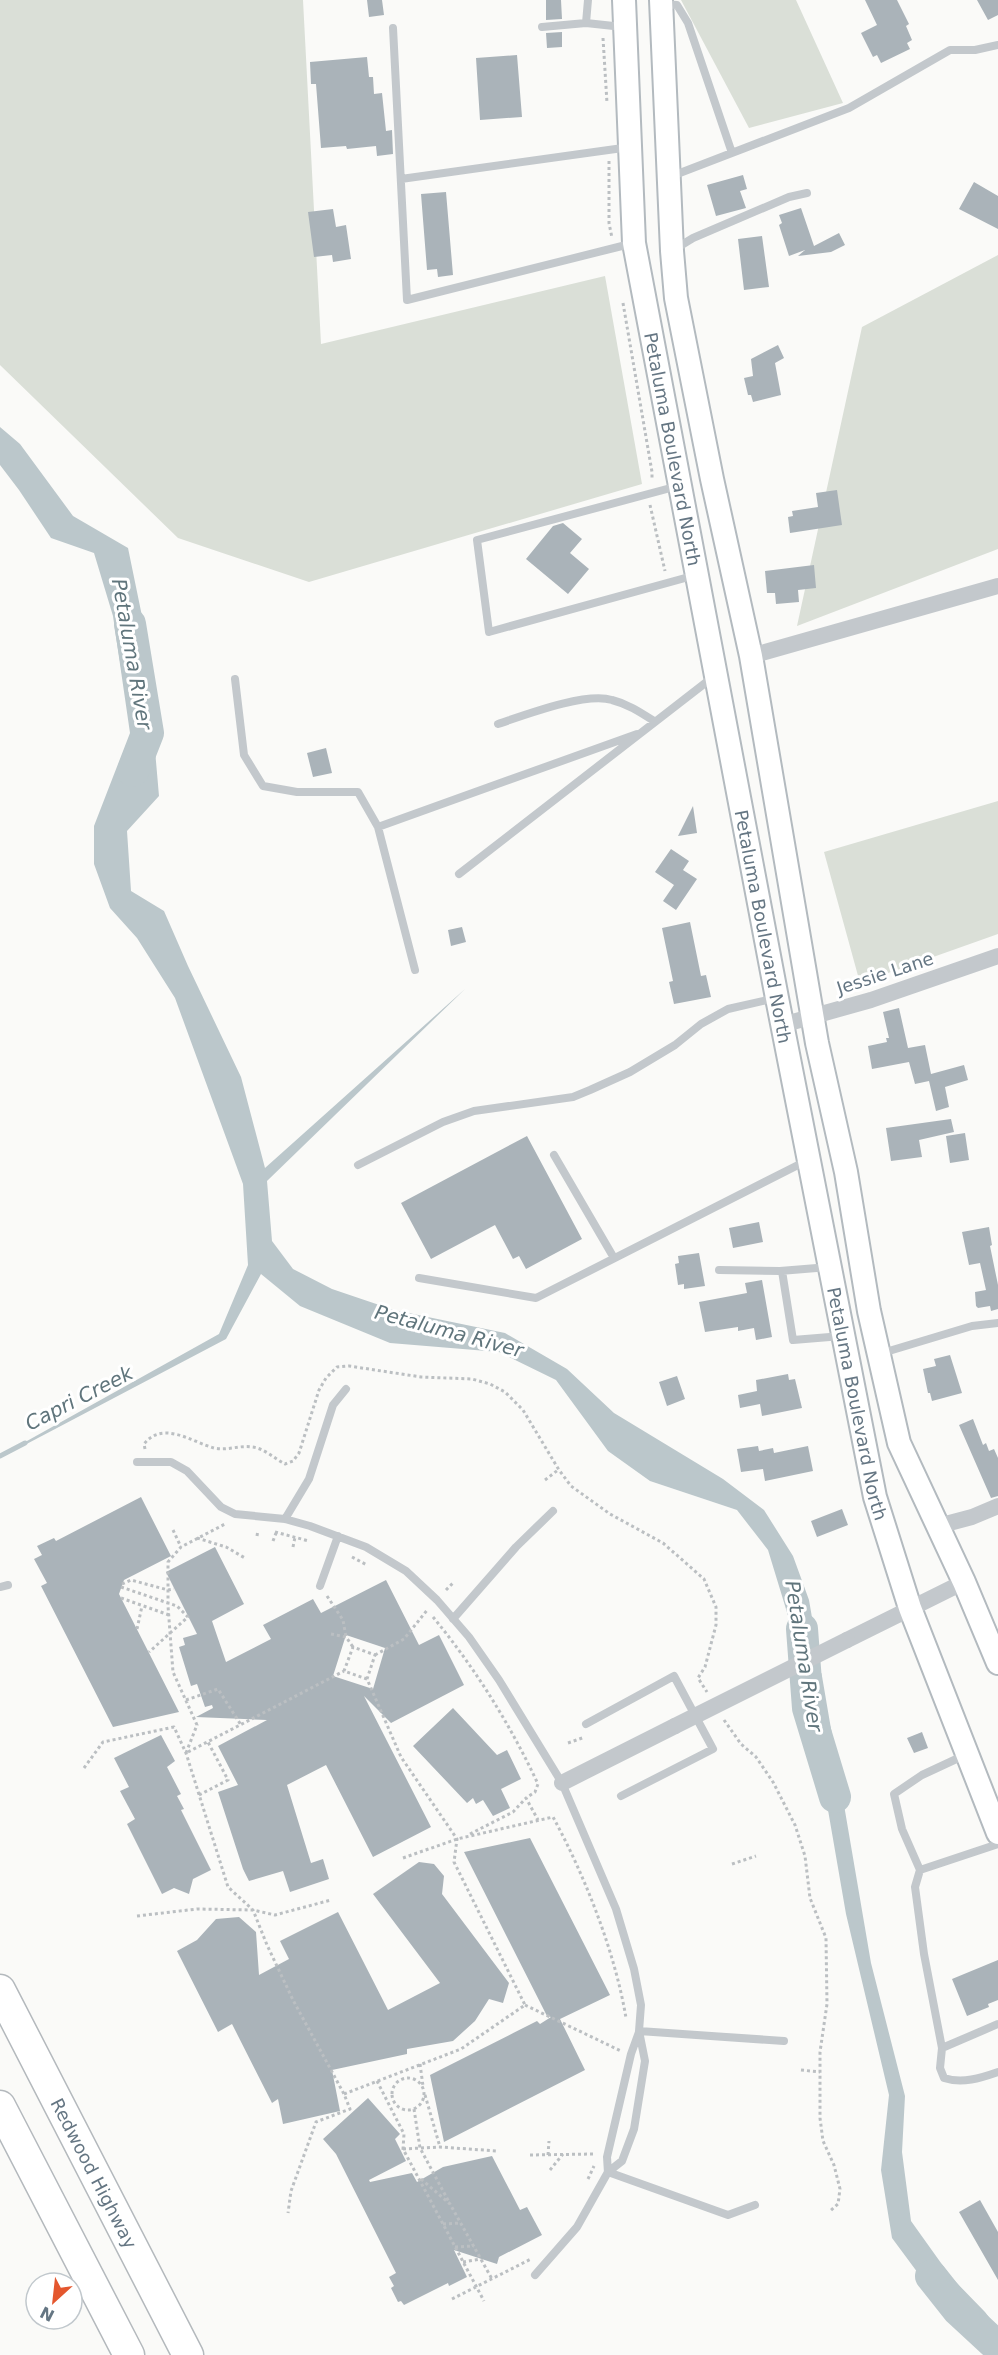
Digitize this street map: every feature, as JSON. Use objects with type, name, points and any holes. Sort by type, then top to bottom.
[{"type":"highway","name":"Redwood Highway","points":[[0,1990],[188,2355]]},
{"type":"highway","points":[[0,2106],[129,2355]]},
{"type":"main road","name":"Petaluma Boulevard North","points":[[624,0],[634,243],[782,1025],[875,1497],[910,1608],[998,1833]]},
{"type":"main road","name":"Petaluma Boulevard North","points":[[661,2],[676,298],[712,479],[751,656],[812,1017],[846,1172],[869,1311],[899,1443],[964,1582],[998,1663]]},
{"type":"street","points":[[751,656],[998,586]]},
{"type":"street","name":"Jessie Lane","points":[[782,1025],[871,1000],[998,956]]},
{"type":"street","points":[[938,1526],[972,1517],[998,1506]]},
{"type":"street","points":[[562,1783],[964,1582]]},
{"type":"lane","points":[[586,23],[588,0]]},
{"type":"lane","points":[[661,2],[677,5],[688,23],[732,153]]},
{"type":"lane","points":[[542,27],[586,23],[625,28]]},
{"type":"lane","points":[[393,28],[408,300],[634,243]]},
{"type":"lane","points":[[669,177],[849,108],[950,50],[975,50],[998,45]]},
{"type":"lane","points":[[401,179],[630,147]]},
{"type":"lane","points":[[672,250],[693,238],[789,197],[807,193]]},
{"type":"lane","points":[[680,485],[477,540],[489,632],[697,575]]},
{"type":"lane","points":[[459,874],[715,675]]},
{"type":"lane","points":[[235,679],[244,755],[263,786],[297,792],[358,792],[378,827],[415,970]]},
{"type":"lane","points":[[498,724],[567,702],[609,699],[633,707],[654,721]]},
{"type":"lane","points":[[378,827],[637,734]]},
{"type":"lane","points":[[358,1165],[442,1122],[474,1111],[573,1097],[630,1072],[675,1045],[701,1024],[728,1009],[777,998]]},
{"type":"lane","points":[[554,1155],[614,1258]]},
{"type":"lane","points":[[419,1278],[536,1298],[808,1160]]},
{"type":"lane","points":[[719,1270],[782,1271],[830,1267]]},
{"type":"lane","points":[[782,1271],[793,1340],[843,1336]]},
{"type":"lane","points":[[879,1354],[922,1343],[972,1326],[998,1323]]},
{"type":"lane","points":[[285,1519],[309,1479],[333,1405],[346,1389]]},
{"type":"lane","points":[[137,1461],[171,1462],[187,1471],[221,1507],[235,1514],[285,1519],[338,1536],[366,1547],[406,1571],[437,1600],[469,1637],[500,1680],[562,1783],[616,1909],[634,1970],[641,2005],[639,2031],[631,2054],[607,2157],[608,2173]]},
{"type":"lane","points":[[453,1619],[516,1546],[553,1511]]},
{"type":"lane","points":[[320,1586],[338,1536]]},
{"type":"lane","points":[[586,1724],[674,1676],[713,1749],[621,1796]]},
{"type":"lane","points":[[968,1754],[922,1775],[894,1794],[902,1829],[920,1870],[915,1887],[924,1954],[942,2048],[940,2068],[944,2078],[954,2082],[982,2078],[998,2072]]},
{"type":"lane","points":[[920,1870],[998,1844]]},
{"type":"lane","points":[[942,2048],[998,2024]]},
{"type":"lane","points":[[639,2031],[784,2041]]},
{"type":"lane","points":[[536,2275],[577,2227],[608,2173],[622,2162],[634,2129],[645,2061],[639,2031]]},
{"type":"lane","points":[[608,2173],[728,2215],[755,2205]]},
{"type":"path","points":[[145,1449],[144,1444],[147,1440],[167,1433],[181,1435],[214,1448],[254,1447],[285,1464],[293,1461],[299,1453],[319,1390],[326,1378],[337,1367],[350,1366],[421,1377],[472,1378],[490,1384],[505,1392],[523,1410],[571,1486],[591,1501],[663,1543],[704,1579],[716,1606],[711,1644],[705,1667],[699,1678],[709,1695]]},
{"type":"path","points":[[545,1480],[559,1470]]},
{"type":"path","points":[[219,1521],[233,1527]]},
{"type":"path","points":[[186,1753],[197,1725],[173,1672],[168,1603],[168,1562],[181,1547],[225,1524]]},
{"type":"path","points":[[173,1530],[181,1547]]},
{"type":"path","points":[[251,1530],[295,1537],[374,1568]]},
{"type":"path","points":[[257,1536],[258,1530]]},
{"type":"path","points":[[273,1541],[276,1533]]},
{"type":"path","points":[[292,1547],[295,1537]]},
{"type":"path","points":[[197,1538],[226,1547],[245,1558]]},
{"type":"path","points":[[148,1652],[188,1617],[177,1606],[121,1586],[131,1580],[168,1590],[174,1589]]},
{"type":"path","points":[[446,1590],[453,1583]]},
{"type":"path","points":[[320,1586],[343,1620],[346,1637],[353,1647],[375,1655]]},
{"type":"path","points":[[121,1598],[169,1616]]},
{"type":"path","points":[[421,1605],[428,1610],[461,1652],[509,1726],[538,1784],[535,1792],[513,1812],[465,1837]]},
{"type":"path","points":[[137,1629],[141,1606]]},
{"type":"path","points":[[428,1610],[404,1639],[375,1655],[367,1679],[401,1757],[457,1839],[454,1862],[525,2005],[624,2053],[625,2042]]},
{"type":"path","points":[[332,1634],[346,1637]]},
{"type":"path","points":[[186,1753],[344,1671],[353,1647]]},
{"type":"path","points":[[344,1671],[367,1679]]},
{"type":"path","points":[[186,1700],[218,1689],[241,1725]]},
{"type":"path","points":[[719,1712],[741,1744],[756,1757],[773,1782],[795,1825],[805,1856],[810,1898],[826,1938],[827,2004],[820,2052],[820,2118],[823,2141],[834,2165],[840,2189],[838,2204],[829,2212]]},
{"type":"path","points":[[84,1768],[103,1742],[174,1727],[186,1753],[228,1887],[253,1910],[289,1990],[344,2094],[350,2109],[316,2122],[291,2192],[288,2213]]},
{"type":"path","points":[[199,1795],[228,1780],[208,1742]]},
{"type":"path","points":[[526,1798],[538,1820]]},
{"type":"path","points":[[403,1858],[457,1839],[553,1817],[568,1845],[611,1957],[622,1992],[626,2019]]},
{"type":"path","points":[[732,1864],[756,1856]]},
{"type":"path","points":[[137,1916],[197,1909],[253,1910],[275,1915],[331,1900]]},
{"type":"path","points":[[344,2094],[460,2049],[525,2005]]},
{"type":"path","points":[[420,2064],[424,2091],[440,2148]]},
{"type":"path","points":[[801,2070],[820,2072]]},
{"type":"path","points":[[398,2072],[400,2079]]},
{"type":"path","points":[[410,2077],[420,2082],[424,2091],[423,2102],[414,2109],[403,2109],[394,2102],[393,2087],[400,2079],[410,2077]]},
{"type":"path","points":[[376,2081],[404,2134],[403,2149],[484,2301]]},
{"type":"path","points":[[389,2105],[394,2102]]},
{"type":"path","points":[[414,2109],[420,2148],[492,2279]]},
{"type":"path","points":[[548,2155],[549,2141]]},
{"type":"path","points":[[403,2149],[497,2151]]},
{"type":"path","points":[[550,2170],[563,2154]]},
{"type":"path","points":[[530,2155],[599,2154],[586,2182]]},
{"type":"path","points":[[417,2176],[450,2204]]},
{"type":"path","points":[[443,2224],[461,2223]]},
{"type":"path","points":[[455,2247],[474,2246]]},
{"type":"path","points":[[452,2299],[537,2255]]},
{"type":"path","points":[[463,2262],[481,2259]]},
{"type":"shaded area","points":[[0,0],[303,0],[321,344],[605,276],[642,484],[309,582],[178,538],[0,365]]},
{"type":"shaded area","points":[[681,0],[796,0],[843,103],[749,128]]},
{"type":"shaded area","points":[[998,255],[998,549],[797,626],[862,327]]},
{"type":"shaded area","points":[[998,801],[998,934],[860,983],[824,852]]},
{"type":"water","points":[[0,427],[20,444],[73,516],[128,548],[143,621],[134,692],[155,750],[159,796],[127,831],[131,891],[164,911],[241,1077],[265,1168],[465,989],[267,1181],[272,1241],[293,1269],[332,1289],[394,1310],[505,1333],[567,1369],[614,1413],[723,1479],[764,1510],[793,1556],[809,1600],[871,1963],[905,2096],[902,2152],[911,2221],[951,2277],[998,2329],[998,2348],[984,2326],[932,2292],[892,2238],[881,2170],[889,2095],[846,1914],[828,1810],[818,1714],[768,1550],[737,1510],[650,1481],[608,1451],[556,1380],[499,1352],[390,1343],[300,1306],[261,1274],[226,1339],[0,1458],[219,1334],[248,1265],[243,1184],[175,998],[137,938],[110,908],[94,864],[94,826],[130,733],[113,616],[94,553],[51,538],[0,465]]},
{"type":"pier","points":[[816,1626],[824,1672],[805,1681],[792,1638]]},
{"type":"building","points":[[367,0],[382,0],[384,15],[369,17]]},
{"type":"building","points":[[546,0],[561,0],[562,19],[546,20]]},
{"type":"building","points":[[865,0],[897,0],[909,24],[906,26],[912,40],[907,43],[910,49],[881,63],[877,55],[873,57],[861,33],[877,25]]},
{"type":"building","points":[[977,0],[998,0],[998,15],[988,20]]},
{"type":"building","points":[[562,32],[562,47],[547,48],[546,33]]},
{"type":"building","points":[[517,55],[522,117],[480,120],[476,58]]},
{"type":"building","points":[[367,57],[369,77],[373,77],[374,94],[382,93],[386,131],[392,130],[393,154],[377,156],[376,146],[347,149],[346,146],[321,148],[316,84],[311,84],[310,62]]},
{"type":"building","points":[[743,175],[747,189],[740,191],[746,208],[716,216],[707,185]]},
{"type":"building","points":[[974,182],[998,196],[998,229],[959,209]]},
{"type":"building","points":[[446,192],[453,275],[438,277],[437,269],[427,270],[421,194]]},
{"type":"building","points":[[801,208],[814,246],[839,233],[845,245],[831,252],[798,256],[805,250],[789,256],[779,225],[782,223],[779,215]]},
{"type":"building","points":[[333,209],[336,227],[346,225],[351,259],[333,262],[332,255],[314,257],[308,212]]},
{"type":"building","points":[[762,236],[769,287],[744,290],[738,239]]},
{"type":"building","points":[[778,345],[784,358],[775,363],[781,395],[753,402],[751,395],[748,395],[744,378],[753,376],[751,359]]},
{"type":"building","points":[[837,490],[842,525],[790,533],[788,517],[793,516],[792,511],[818,507],[816,493]]},
{"type":"building","points":[[563,523],[582,539],[570,553],[589,569],[568,594],[526,559],[553,526]]},
{"type":"building","points":[[814,565],[816,588],[798,590],[799,602],[776,604],[775,593],[767,593],[765,571]]},
{"type":"building","points":[[326,748],[332,773],[313,777],[307,753]]},
{"type":"building","points":[[693,806],[697,833],[678,836]]},
{"type":"building","points":[[671,849],[689,861],[683,870],[697,879],[676,910],[663,901],[674,885],[655,872]]},
{"type":"building","points":[[690,922],[701,976],[706,975],[711,997],[674,1004],[669,982],[673,981],[662,928]]},
{"type":"building","points":[[462,927],[466,942],[451,946],[448,930]]},
{"type":"building","points":[[899,1008],[908,1048],[925,1045],[931,1074],[964,1065],[968,1080],[945,1087],[949,1107],[936,1111],[929,1081],[915,1084],[909,1062],[872,1069],[868,1046],[887,1042],[886,1038],[889,1038],[883,1012]]},
{"type":"building","points":[[951,1119],[954,1132],[919,1140],[922,1157],[891,1161],[886,1128]]},
{"type":"building","points":[[965,1133],[969,1160],[950,1163],[946,1136]]},
{"type":"building","points":[[527,1136],[582,1239],[526,1269],[519,1256],[513,1259],[495,1225],[431,1259],[401,1203]]},
{"type":"building","points":[[759,1222],[763,1242],[733,1248],[729,1228]]},
{"type":"building","points":[[989,1227],[992,1245],[990,1246],[998,1285],[998,1309],[991,1311],[990,1306],[978,1308],[976,1306],[975,1292],[986,1290],[980,1263],[969,1265],[962,1232]]},
{"type":"building","points":[[699,1253],[705,1286],[684,1289],[684,1284],[678,1285],[675,1264],[679,1263],[678,1256]]},
{"type":"building","points":[[762,1280],[772,1337],[756,1340],[754,1328],[738,1331],[738,1327],[705,1332],[699,1302],[747,1293],[745,1283]]},
{"type":"building","points":[[950,1355],[962,1393],[932,1401],[923,1369],[936,1366],[934,1359]]},
{"type":"building","points":[[788,1374],[789,1380],[795,1379],[802,1408],[762,1416],[760,1404],[740,1408],[738,1395],[757,1391],[756,1380]]},
{"type":"building","points":[[677,1376],[685,1399],[667,1406],[659,1382]]},
{"type":"building","points":[[973,1419],[983,1445],[986,1443],[989,1451],[994,1449],[998,1458],[998,1496],[991,1498],[959,1425]]},
{"type":"building","points":[[758,1446],[759,1451],[773,1448],[774,1453],[808,1446],[813,1471],[765,1481],[763,1469],[741,1472],[737,1449]]},
{"type":"building","points":[[141,1497],[171,1556],[124,1580],[119,1594],[179,1712],[113,1727],[41,1586],[47,1583],[34,1559],[42,1555],[37,1546],[54,1538],[56,1541]]},
{"type":"building","points":[[842,1509],[848,1525],[817,1537],[811,1521]]},
{"type":"building","points":[[215,1547],[244,1604],[212,1621],[226,1662],[271,1639],[263,1625],[313,1599],[321,1613],[386,1580],[419,1645],[439,1635],[464,1685],[391,1723],[364,1696],[431,1827],[373,1857],[326,1765],[287,1785],[311,1863],[323,1859],[329,1879],[290,1892],[283,1871],[249,1881],[218,1792],[238,1785],[218,1746],[267,1720],[196,1717],[213,1708],[212,1705],[205,1707],[197,1684],[191,1686],[179,1647],[185,1645],[183,1638],[197,1634],[166,1572]],"holes":[[[346,1635],[385,1648],[373,1689],[333,1676]]]},
{"type":"building","points":[[453,1708],[497,1755],[507,1750],[521,1779],[501,1789],[510,1808],[493,1816],[483,1800],[476,1804],[473,1798],[467,1803],[413,1746]]},
{"type":"building","points":[[922,1732],[928,1748],[914,1753],[907,1738]]},
{"type":"building","points":[[161,1735],[175,1761],[167,1767],[181,1794],[177,1796],[184,1809],[181,1810],[211,1870],[193,1879],[189,1894],[174,1888],[162,1894],[127,1824],[135,1819],[120,1791],[129,1787],[114,1758]]},
{"type":"building","points":[[530,1838],[610,1995],[560,2019],[585,2070],[444,2142],[430,2075],[537,2021],[540,2024],[551,2017],[547,2016],[464,1852]]},
{"type":"building","points":[[419,1862],[434,1864],[444,1876],[442,1894],[509,1983],[503,2003],[489,1999],[475,2021],[453,2041],[407,2049],[407,2054],[332,2070],[340,2111],[283,2124],[278,2099],[272,2103],[232,2024],[218,2032],[177,1951],[197,1940],[216,1919],[239,1917],[256,1932],[259,1975],[289,1959],[280,1941],[338,1912],[388,2010],[440,1983],[373,1894]]},
{"type":"building","points":[[998,1960],[998,2000],[988,2004],[989,2007],[967,2016],[952,1979]]},
{"type":"building","points":[[368,2098],[400,2134],[395,2139],[406,2161],[369,2180],[370,2182],[412,2173],[417,2182],[443,2167],[492,2156],[520,2210],[527,2207],[542,2235],[499,2257],[497,2264],[454,2250],[467,2277],[449,2286],[448,2283],[404,2305],[401,2301],[398,2302],[391,2288],[394,2286],[389,2277],[396,2273],[336,2154],[323,2139]]},
{"type":"building","points":[[980,2200],[998,2232],[998,2280],[959,2212]]},
{"type":"waterway","name":"Petaluma River","points":[[130,624],[148,733],[133,771]]},
{"type":"waterway","name":"Capri Creek","points":[[0,1456],[25,1443]]},
{"type":"waterway","name":"Petaluma River","points":[[802,1629],[808,1708],[835,1797]]},
{"type":"waterway","name":"Petaluma River","points":[[931,2276],[958,2310],[998,2347]]}]
